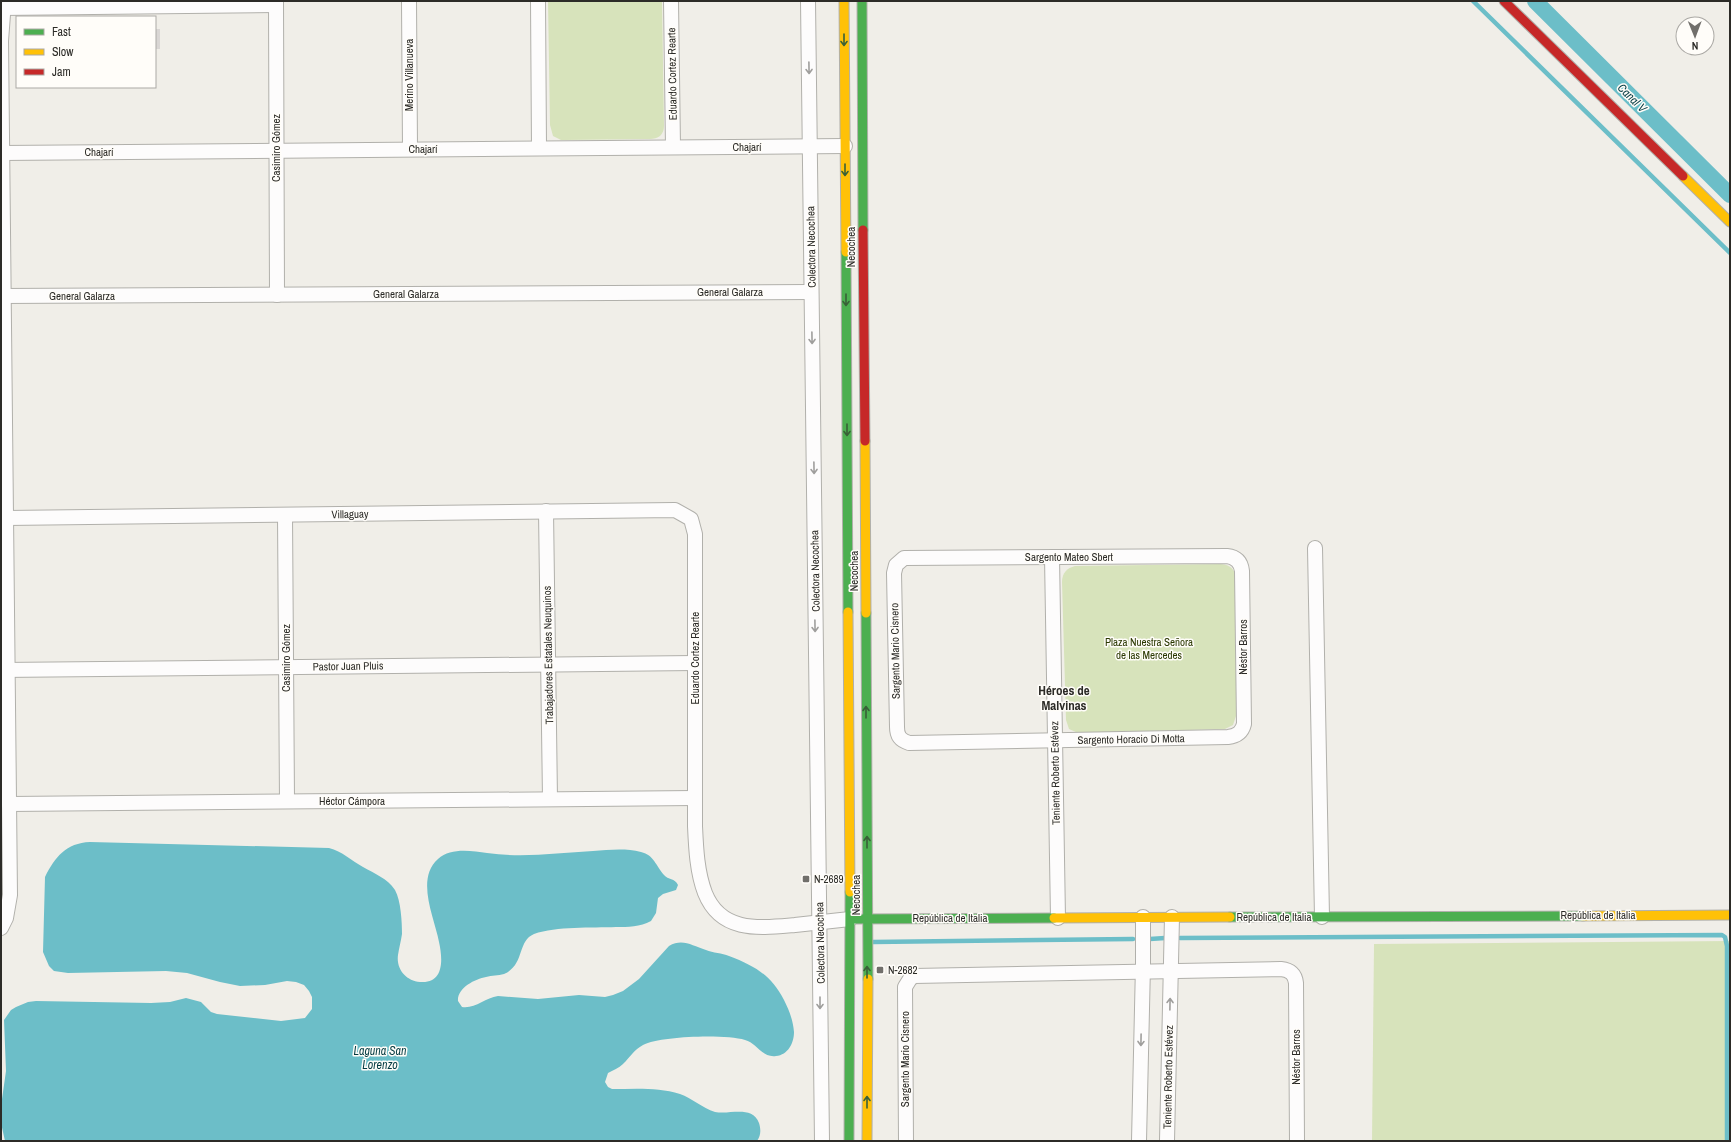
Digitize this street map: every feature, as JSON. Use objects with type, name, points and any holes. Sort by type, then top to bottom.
[{"type":"main road","name":"Necochea","points":[[844,1],[850,919],[849,1141]]},
{"type":"main road","name":"Necochea","points":[[862,1],[868,919],[867,1141]]},
{"type":"main road","points":[[1504,1],[1730,222]]},
{"type":"main road","name":"República de Italia","points":[[850,919],[1730,915]]},
{"type":"street","name":"Merino Villanueva","points":[[409,1],[410,150]]},
{"type":"street","points":[[538,1],[539,148]]},
{"type":"street","name":"Eduardo Cortez Rearte","points":[[671,1],[673,147]]},
{"type":"street","name":"Colectora Necochea","points":[[808,1],[822,1141]]},
{"type":"street","points":[[1,928],[6,918],[10,895],[9,804],[4,670],[6,518],[3,421],[2,296],[3,6],[276,3]]},
{"type":"street","name":"Casimiro Gómez","points":[[276,3],[277,294]]},
{"type":"street","name":"Chajarí","points":[[2,153],[845,146]]},
{"type":"street","name":"General Galarza","points":[[2,296],[812,292]]},
{"type":"street","name":"Villaguay","points":[[6,518],[675,510],[691,519]]},
{"type":"street","name":"Trabajadores Estatales Neuquinos","points":[[546,512],[550,799]]},
{"type":"street","name":"Casimiro Gómez","points":[[285,515],[287,801]]},
{"type":"street","name":"Eduardo Cortez Rearte","points":[[691,519],[695,534],[694,798],[697,852],[702,883],[710,904],[716,912],[725,919],[746,927],[768,927],[819,922]]},
{"type":"street","points":[[1315,548],[1322,917]]},
{"type":"street","name":"Sargento Mateo Sbert","points":[[898,562],[908,557],[1227,556],[1240,562]]},
{"type":"street","name":"Teniente Roberto Estévez","points":[[1052,557],[1058,918]]},
{"type":"street","name":"Sargento Mario Cisnero","points":[[898,562],[894,569],[894,588],[897,726],[898,736],[901,739]]},
{"type":"street","name":"Néstor Barros","points":[[1240,562],[1242,571],[1244,724],[1240,732]]},
{"type":"street","name":"Pastor Juan Pluis","points":[[4,670],[695,663]]},
{"type":"street","name":"Sargento Horacio Di Motta","points":[[901,739],[909,743],[1228,737],[1237,735],[1240,732]]},
{"type":"street","name":"Héctor Cámpora","points":[[9,804],[694,798]]},
{"type":"street","points":[[1139,1141],[1143,971],[1142,917]]},
{"type":"street","name":"Teniente Roberto Estévez","points":[[1167,1141],[1172,917]]},
{"type":"street","name":"República de Italia","points":[[819,922],[850,919]]},
{"type":"street","name":"Néstor Barros","points":[[1171,971],[1281,969],[1290,971],[1293,974],[1296,983],[1297,1141]]},
{"type":"street","points":[[1143,971],[1171,971]]},
{"type":"street","name":"Sargento Mario Cisnero","points":[[906,1141],[905,991],[910,979],[918,975],[1143,971]]},
{"type":"green space","points":[[548,1],[662,1],[664,126],[663,132],[660,136],[650,139],[561,140],[553,136],[550,125]]},
{"type":"green space","name":"Plaza Nuestra Señora de las Mercedes","points":[[1221,564],[1232,568],[1236,578],[1236,716],[1233,725],[1225,729],[1078,733],[1069,729],[1066,720],[1062,582],[1066,571],[1075,566]]},
{"type":"green space","points":[[1730,941],[1730,1141],[1372,1141],[1374,944]]},
{"type":"water","name":"Laguna San Lorenzo","points":[[90,842],[334,849],[388,882],[395,890],[400,906],[402,924],[402,934],[398,955],[400,969],[406,977],[420,982],[428,982],[434,979],[440,970],[440,949],[428,899],[427,888],[431,867],[443,855],[455,851],[475,851],[513,855],[540,855],[617,850],[629,850],[645,853],[652,858],[666,877],[675,881],[678,885],[676,890],[663,894],[658,898],[656,913],[651,921],[625,927],[563,929],[543,931],[534,934],[525,942],[515,965],[511,970],[504,974],[488,976],[472,982],[460,992],[458,1001],[462,1007],[467,1007],[498,996],[538,999],[579,995],[605,997],[613,995],[623,991],[639,979],[669,946],[679,943],[688,944],[726,955],[747,964],[768,978],[774,984],[784,1000],[793,1023],[794,1032],[793,1040],[787,1051],[780,1055],[771,1056],[763,1053],[753,1044],[745,1040],[723,1037],[678,1038],[652,1042],[640,1047],[618,1068],[608,1073],[605,1082],[608,1087],[612,1089],[655,1089],[680,1094],[715,1112],[746,1112],[756,1117],[759,1123],[759,1137],[757,1141],[5,1141],[1,1123],[1,1106],[6,1071],[4,1020],[11,1010],[16,1007],[28,1002],[36,1001],[151,1003],[170,1002],[186,998],[201,1002],[211,1012],[217,1014],[281,1021],[305,1018],[312,1009],[312,997],[309,991],[304,985],[296,982],[287,981],[265,985],[240,986],[187,973],[166,971],[68,973],[54,971],[49,966],[43,952],[45,877],[57,857],[62,852],[74,845]]},
{"type":"building","points":[[156,29],[160,29],[160,49],[156,49]]},
{"type":"waterway","points":[[1473,1],[1730,253]]},
{"type":"waterway","name":"Canal V","points":[[1535,1],[1730,195]]},
{"type":"waterway","points":[[1180,938],[1722,935],[1725,937],[1727,946],[1727,1141]]},
{"type":"waterway","points":[[1150,939],[1165,938]]},
{"type":"waterway","points":[[873,942],[1133,939]]},
{"type":"traffic: fast","points":[[862,1],[863,230]]},
{"type":"traffic: fast","points":[[846,252],[848,612]]},
{"type":"traffic: fast","points":[[866,613],[868,979]]},
{"type":"traffic: fast","points":[[849,1141],[850,892]]},
{"type":"traffic: fast","points":[[1230,917],[1583,916]]},
{"type":"traffic: fast","points":[[852,919],[1054,918]]},
{"type":"traffic: slow","points":[[844,1],[846,252]]},
{"type":"traffic: slow","points":[[1683,176],[1730,222]]},
{"type":"traffic: slow","points":[[865,441],[866,613]]},
{"type":"traffic: slow","points":[[848,612],[850,892]]},
{"type":"traffic: slow","points":[[1583,916],[1730,915]]},
{"type":"traffic: slow","points":[[1054,918],[1230,917]]},
{"type":"traffic: slow","points":[[867,1141],[868,979]]},
{"type":"traffic: jam","points":[[1504,1],[1683,176]]},
{"type":"traffic: jam","points":[[863,230],[865,441]]},
{"type":"place","name":"N-2689","points":[[806,879]]},
{"type":"place","name":"N-2682","points":[[880,970]]},
{"type":"district","name":"Héroes de Malvinas","points":[[1064,698]]}]
